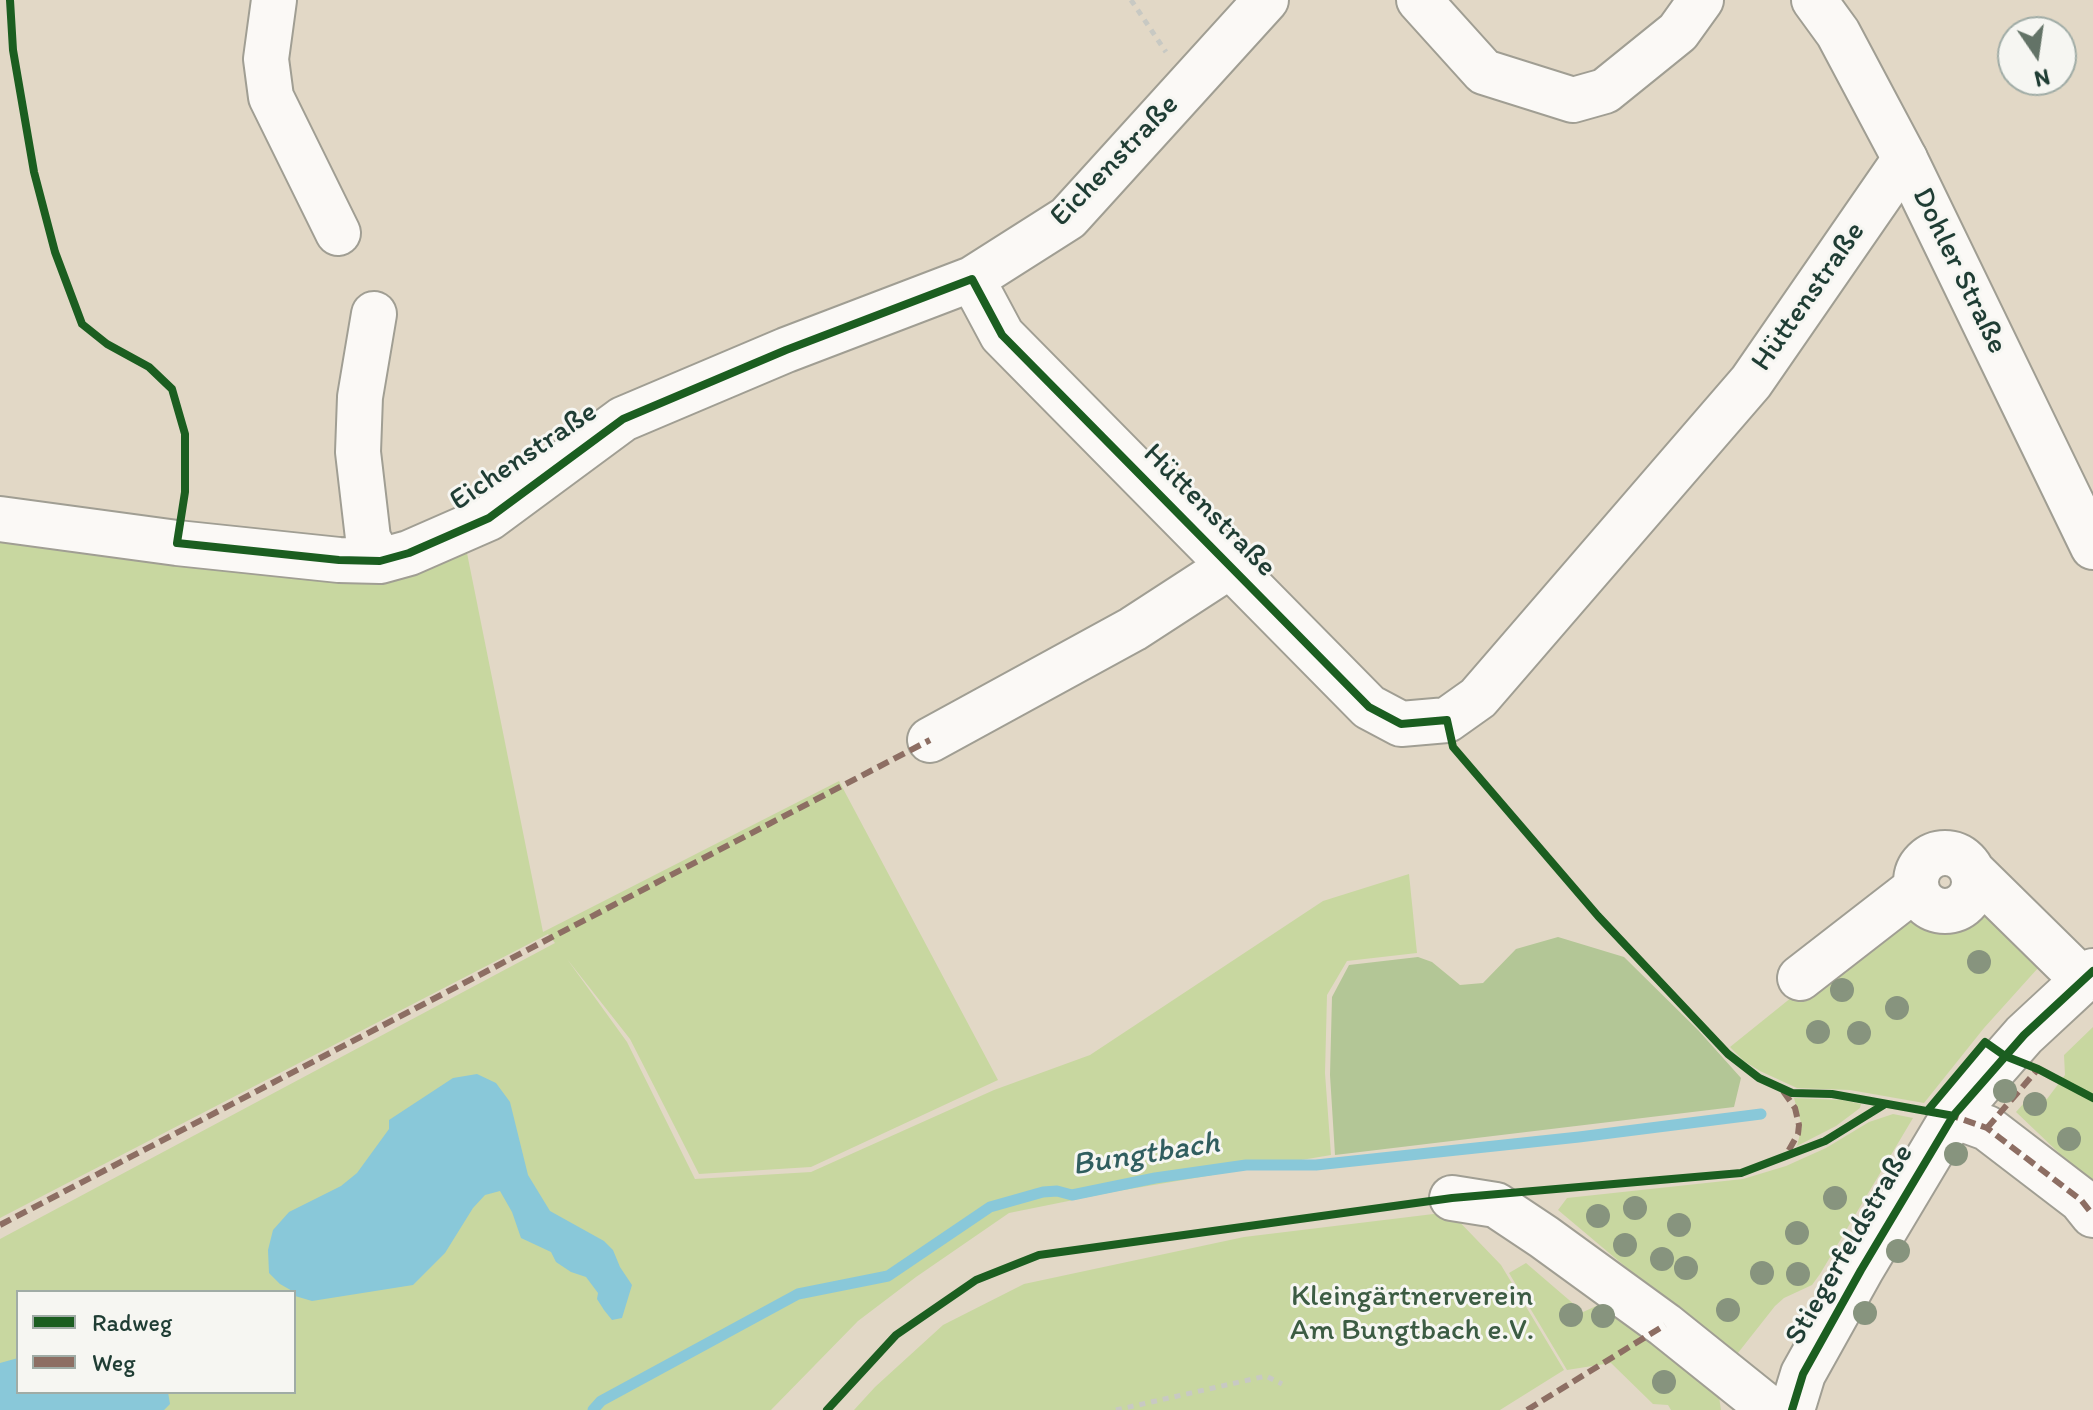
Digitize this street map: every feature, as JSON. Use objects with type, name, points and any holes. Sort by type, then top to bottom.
[{"type":"street","points":[[274,0],[266,59],[271,97],[338,233]]},
{"type":"street","name":"Eichenstraße","points":[[0,519],[177,543],[339,560],[380,561],[409,553],[489,518],[623,419],[786,350],[972,279],[1068,218],[1266,0]]},
{"type":"street","points":[[1419,0],[1484,72],[1573,100],[1605,91],[1678,32],[1701,0]]},
{"type":"street","name":"Dohler Straße","points":[[1814,0],[1838,33],[1905,159],[2093,547]]},
{"type":"street","name":"Hüttenstraße","points":[[972,279],[1002,335],[1369,707],[1401,724],[1447,720],[1478,698],[1751,382],[1905,159]]},
{"type":"street","points":[[374,314],[360,397],[358,452],[368,538],[380,561]]},
{"type":"street","name":"Hüttenstraße","points":[[930,740],[1133,629],[1230,566]]},
{"type":"street","name":"Stiegerfeldstraße","points":[[1792,1410],[1803,1374],[1861,1270],[1954,1116],[2024,1035],[2088,976],[1973,872],[1973,891],[1962,906],[1954,910],[1935,910],[1926,905],[1916,888],[1800,978]]},
{"type":"street","points":[[1954,1116],[1987,1128],[2081,1200],[2093,1215]]},
{"type":"street","points":[[1452,1198],[1496,1205],[1665,1325],[1771,1410]]},
{"type":"path","points":[[1131,0],[1177,68],[1194,79]]},
{"type":"path","points":[[1116,1410],[1266,1376],[1282,1384]]},
{"type":"green space","points":[[0,537],[414,574],[467,553],[543,932],[839,781],[998,1080],[811,1167],[699,1174],[630,1039],[567,959],[627,1042],[695,1179],[811,1172],[994,1090],[1090,1055],[1323,901],[1409,874],[1417,953],[1347,961],[1327,995],[1325,1073],[1331,1155],[1009,1213],[858,1321],[771,1410],[0,1410],[0,1239],[555,943],[548,934],[0,1218]]},
{"type":"green space","points":[[1984,913],[2038,962],[2038,968],[1984,1028],[1924,1103],[1850,1090],[1797,1088],[1760,1071],[1730,1047],[1802,989],[1916,915],[1939,928],[1954,929],[1971,923]]},
{"type":"green space","points":[[1558,937],[1624,957],[1698,1030],[1741,1078],[1734,1107],[1335,1155],[1330,1075],[1332,997],[1349,965],[1418,957],[1432,962],[1460,985],[1483,983],[1516,949]]},
{"type":"green space","points":[[2093,1027],[2093,1198],[2059,1153],[2016,1112],[2031,1095],[2047,1099],[2065,1075],[2064,1055]]},
{"type":"green space","points":[[1794,1098],[1861,1104],[1836,1126],[1797,1146],[1802,1126]]},
{"type":"green space","points":[[1893,1114],[1913,1118],[1820,1274],[1812,1285],[1784,1298],[1775,1306],[1734,1358],[1558,1210],[1567,1198],[1743,1179],[1786,1166],[1826,1148],[1869,1122]]},
{"type":"green space","name":"Kleingärtnerverein Am Bungtbach e.V.","points":[[1450,1212],[1501,1265],[1564,1370],[1500,1410],[854,1410],[943,1325],[1024,1284],[1244,1237]]},
{"type":"green space","points":[[1526,1263],[1583,1312],[1603,1303],[1718,1390],[1721,1410],[1671,1410],[1668,1405],[1653,1404],[1611,1363],[1567,1370],[1509,1273]]},
{"type":"water","points":[[477,1074],[496,1083],[510,1102],[528,1175],[550,1211],[604,1241],[613,1250],[632,1285],[622,1318],[612,1320],[586,1277],[556,1262],[551,1252],[521,1238],[500,1191],[485,1195],[473,1208],[445,1253],[413,1285],[312,1301],[296,1296],[296,1290],[280,1284],[269,1273],[268,1250],[273,1230],[289,1212],[341,1186],[357,1173],[389,1129],[389,1120],[453,1078]]},
{"type":"water","points":[[16,1359],[16,1394],[168,1394],[170,1404],[164,1410],[0,1410],[0,1363]]},
{"type":"waterway","name":"Bungtbach","points":[[593,1410],[601,1401],[798,1294],[888,1276],[990,1207],[1043,1192],[1057,1191],[1072,1195],[1155,1178],[1246,1165],[1316,1165],[1761,1114]]},
{"type":"marked path","points":[[0,1225],[930,740]]},
{"type":"marked path","points":[[1987,1128],[2038,1069]]},
{"type":"marked path","points":[[1783,1091],[1795,1108],[1799,1125],[1798,1134],[1786,1155]]},
{"type":"marked path","points":[[1947,1114],[1987,1128],[2081,1200],[2093,1215]]},
{"type":"marked path","points":[[1527,1410],[1665,1325]]},
{"type":"cycle path","points":[[10,0],[13,50],[34,172],[55,252],[82,324],[107,344],[149,367],[172,389],[185,434],[185,492],[177,543],[339,560],[380,561],[409,553],[489,518],[623,419],[786,350],[972,279],[1002,335],[1369,707],[1401,724],[1447,720],[1453,747],[1598,916],[1728,1054],[1759,1078],[1792,1093],[1832,1094],[1954,1116]]},
{"type":"cycle path","points":[[1792,1410],[1803,1374],[1953,1116],[2024,1035],[2093,971]]},
{"type":"cycle path","points":[[1928,1110],[1985,1042],[2005,1056],[2038,1069],[2093,1098]]},
{"type":"cycle path","points":[[827,1410],[896,1335],[976,1280],[1039,1255],[1452,1198],[1741,1173],[1825,1141],[1885,1104]]}]
